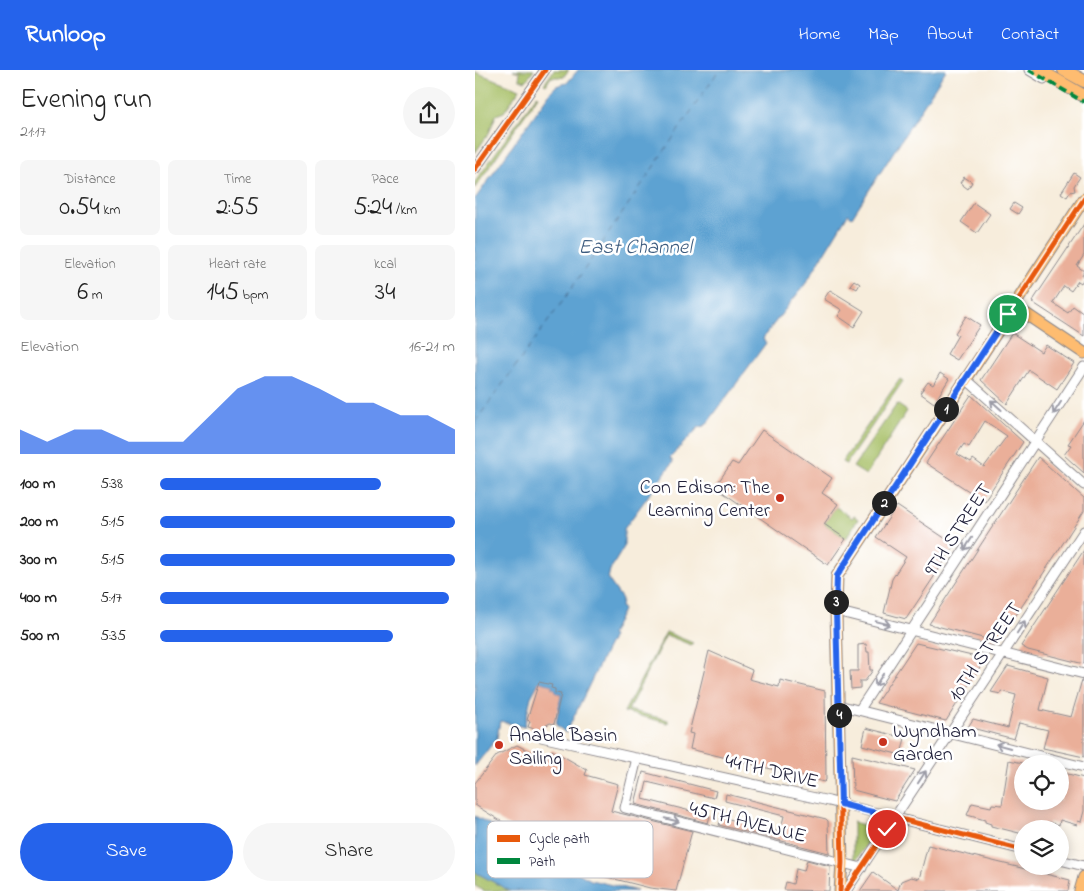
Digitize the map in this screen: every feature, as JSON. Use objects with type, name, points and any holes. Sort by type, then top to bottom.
[{"type":"highway","points":[[1039,70],[1084,96]]},
{"type":"highway","points":[[1047,70],[1084,91]]},
{"type":"highway","points":[[1064,70],[1084,82]]},
{"type":"highway","points":[[1073,70],[1084,76]]},
{"type":"main road","points":[[840,891],[842,863],[836,611],[836,582],[839,573],[1084,199]]},
{"type":"main road","points":[[1014,306],[1084,353]]},
{"type":"main road","points":[[1080,891],[1084,877]]},
{"type":"street","points":[[475,169],[545,70]]},
{"type":"street","points":[[1029,70],[1084,102]]},
{"type":"street","name":"9TH STREET","points":[[860,709],[1084,367]]},
{"type":"street","points":[[966,379],[1084,485]]},
{"type":"street","name":"10TH STREET","points":[[846,891],[1084,531]]},
{"type":"street","points":[[836,611],[1084,674]]},
{"type":"street","points":[[839,705],[1084,767]]},
{"type":"street","name":"44TH DRIVE","points":[[541,737],[841,804],[1014,848]]},
{"type":"street","name":"45TH AVENUE","points":[[637,758],[625,808],[862,868]]},
{"type":"street","points":[[1069,862],[1084,866]]},
{"type":"green space","points":[[513,70],[534,70],[526,81],[519,79],[520,72]]},
{"type":"green space","points":[[554,70],[569,70],[563,77],[551,77],[546,85],[544,84]]},
{"type":"green space","points":[[475,72],[520,89],[504,112],[496,115],[489,133],[475,153]]},
{"type":"green space","points":[[538,96],[475,188],[475,182]]},
{"type":"green space","points":[[900,379],[903,381],[846,464],[842,462]]},
{"type":"green space","points":[[897,404],[907,411],[866,475],[853,467]]},
{"type":"green space","points":[[836,507],[852,518],[854,516],[858,519],[846,539],[824,524]]},
{"type":"green space","points":[[666,632],[693,643],[691,645],[666,635],[628,710],[668,720],[668,723],[624,712]]},
{"type":"green space","points":[[853,822],[878,829],[855,861],[853,859]]},
{"type":"green space","points":[[475,872],[510,891],[484,891],[475,886]]},
{"type":"water","name":"East Channel","points":[[578,70],[946,70],[852,217],[848,214],[806,283],[765,335],[763,339],[766,343],[706,425],[698,428],[670,458],[673,462],[624,529],[624,547],[610,570],[608,579],[622,599],[621,607],[623,610],[611,635],[613,636],[566,733],[556,725],[561,694],[555,693],[555,689],[551,688],[552,685],[539,682],[531,697],[524,727],[500,721],[497,738],[475,766],[475,199],[552,90],[556,86],[567,83]]},
{"type":"water","points":[[475,816],[487,823],[487,878],[587,878],[637,891],[510,891],[475,872]]},
{"type":"building","points":[[1074,173],[1080,177],[1074,186],[1075,191],[1070,192],[1067,197],[1061,193]]},
{"type":"building","points":[[964,177],[972,182],[968,189],[960,183]]},
{"type":"building","points":[[974,203],[990,214],[977,233],[961,222]]},
{"type":"building","points":[[1014,203],[1022,208],[1018,214],[1010,209]]},
{"type":"building","points":[[1084,224],[1084,255],[1077,266],[1084,271],[1082,275],[1084,278],[1081,283],[1078,281],[1071,291],[1064,286],[1053,303],[1068,313],[1073,306],[1084,314],[1084,336],[1032,302]]},
{"type":"building","points":[[854,280],[860,284],[857,289],[850,285]]},
{"type":"building","points":[[830,290],[864,311],[854,327],[838,316],[842,310],[824,299]]},
{"type":"building","points":[[966,316],[980,325],[957,360],[947,354],[958,335],[955,333]]},
{"type":"building","points":[[1012,333],[1041,352],[1046,345],[1074,363],[1057,389],[1029,370],[1007,404],[981,380]]},
{"type":"building","points":[[940,373],[949,379],[934,403],[920,393],[928,382],[933,385]]},
{"type":"building","points":[[971,395],[1023,442],[984,501],[926,463]],"holes":[[[985,421],[1007,436],[984,467],[973,459],[971,462],[957,454],[964,444],[969,447]]]},
{"type":"building","points":[[1084,420],[1084,473],[1064,455],[1071,445],[1068,444]]},
{"type":"building","name":"Con Edison: The Learning Center","points":[[762,430],[832,478],[822,493],[838,504],[824,524],[846,539],[828,565],[715,487],[732,462],[738,465]]},
{"type":"building","points":[[1038,457],[1084,498],[1084,511],[1024,603],[998,642],[929,624]]},
{"type":"building","points":[[897,506],[955,545],[906,619],[884,613],[892,579],[906,557],[876,537]]},
{"type":"building","points":[[1084,550],[1084,664],[1028,650],[1021,646]]},
{"type":"building","points":[[916,643],[985,659],[946,721],[876,703]]},
{"type":"building","points":[[866,644],[867,652],[869,652],[870,670],[873,670],[865,681],[860,681],[860,688],[851,689],[850,671],[858,671],[858,645]]},
{"type":"building","points":[[709,651],[752,670],[749,679],[779,687],[780,680],[825,691],[826,780],[824,782],[690,749],[693,734],[689,733]]},
{"type":"building","points":[[1008,666],[1048,677],[1040,710],[1071,717],[1082,680],[1084,680],[1084,757],[1043,748],[1048,730],[1019,723],[1014,739],[968,727],[973,719],[1008,728],[1016,695],[1001,691],[1001,694],[991,692]]},
{"type":"building","points":[[539,682],[552,685],[551,688],[555,689],[555,693],[561,694],[554,724],[550,723],[543,727],[541,731],[528,727],[530,721],[527,720]]},
{"type":"building","name":"Wyndham Garden","points":[[866,728],[905,738],[901,755],[862,745]]},
{"type":"building","points":[[517,745],[546,760],[552,750],[587,770],[585,775],[618,784],[611,811],[652,821],[501,821],[475,805],[475,783],[497,755]]},
{"type":"building","points":[[852,755],[915,770],[895,801],[853,790]]},
{"type":"building","points":[[1009,760],[1014,761],[1014,810],[1069,810],[1069,774],[1084,778],[1084,811],[1081,822],[1078,821],[1077,825],[1069,823],[1069,820],[1014,820],[1014,832],[991,826],[985,820],[967,815],[972,803],[991,807],[992,804],[1002,805]]},
{"type":"building","points":[[643,772],[716,791],[714,798],[647,782],[643,799],[710,816],[708,823],[635,804]]},
{"type":"building","points":[[726,794],[826,819],[828,821],[829,853],[719,825],[721,817],[780,832],[784,816],[725,801]]},
{"type":"building","points":[[653,821],[692,831],[676,891],[650,888],[611,878],[653,878]]},
{"type":"building","points":[[928,845],[1014,866],[1014,875],[1050,875],[1070,880],[1068,891],[860,891],[873,872],[898,890],[901,881],[911,877],[919,879]]},
{"type":"building","points":[[807,860],[830,866],[829,891],[784,890],[786,882],[793,884],[796,869],[804,871]]},
{"type":"ferry route","points":[[475,422],[565,298],[719,70]]},
{"type":"marked path","points":[[1029,70],[1084,102]]},
{"type":"cycle path","points":[[475,169],[545,70]]},
{"type":"cycle path","points":[[840,891],[842,863],[836,611],[837,576],[1084,199]]},
{"type":"cycle path","points":[[841,804],[1014,848]]},
{"type":"cycle path","points":[[846,891],[895,818]]},
{"type":"place","name":"Con Edison: The Learning Center","points":[[780,498]]},
{"type":"place","name":"Wyndham Garden","points":[[883,742]]},
{"type":"place","name":"Anable Basin Sailing","points":[[499,745]]},
{"type":"route","points":[[887,829],[895,818],[841,804],[836,579],[840,570],[1008,314]]}]
